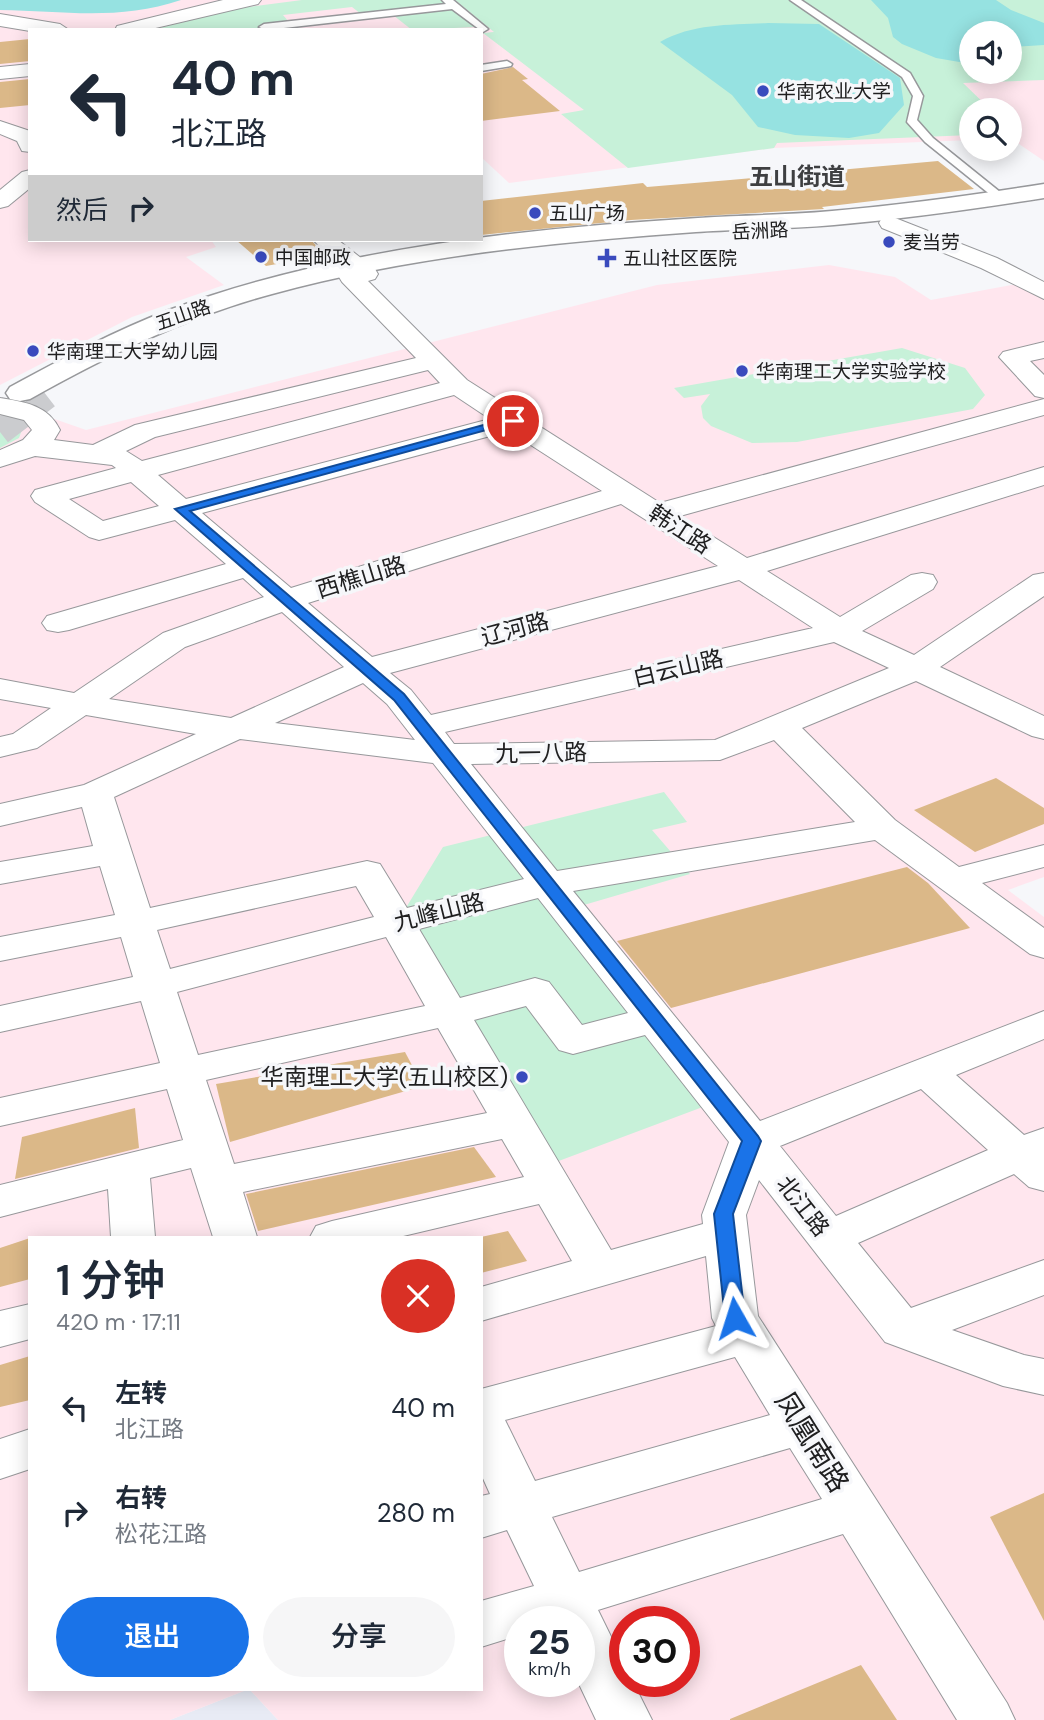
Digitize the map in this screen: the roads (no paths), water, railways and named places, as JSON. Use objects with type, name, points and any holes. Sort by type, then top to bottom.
[{"type":"main road","name":"岳洲路","points":[[358,272],[497,245],[610,232],[843,217],[1044,194]]},
{"type":"main road","name":"岳洲路","points":[[358,272],[644,238],[890,223],[1044,194]]},
{"type":"main road","name":"五山路","points":[[47,396],[102,365],[181,328],[358,272]]},
{"type":"main road","name":"五山路","points":[[10,399],[85,356],[164,321],[264,289],[358,272]]},
{"type":"street","points":[[132,28],[204,9],[252,0]]},
{"type":"street","points":[[0,20],[48,28]]},
{"type":"street","points":[[0,27],[28,32]]},
{"type":"street","points":[[0,73],[28,70]]},
{"type":"street","points":[[0,127],[25,137],[28,142]]},
{"type":"street","points":[[0,201],[28,179]]},
{"type":"street","points":[[890,223],[1044,285]]},
{"type":"street","name":"韩江路","points":[[326,242],[358,272],[458,386],[839,631],[1044,729]]},
{"type":"street","points":[[989,263],[1044,292]]},
{"type":"street","points":[[1040,381],[1012,357],[1044,350]]},
{"type":"street","points":[[97,454],[145,431],[434,361]]},
{"type":"street","points":[[458,386],[45,496],[99,531],[513,421]]},
{"type":"street","points":[[10,399],[43,421],[46,430],[42,439],[12,457]]},
{"type":"street","points":[[657,513],[1044,407]]},
{"type":"street","name":"北江路","points":[[12,457],[97,454],[121,458],[399,697],[902,1330]]},
{"type":"street","name":"辽河路","points":[[0,815],[95,793],[366,669],[743,569],[1044,476]]},
{"type":"street","name":"西樵山路","points":[[0,747],[25,741],[174,640],[286,600],[625,493]]},
{"type":"street","points":[[58,623],[248,567]]},
{"type":"street","name":"白云山路","points":[[434,741],[839,631],[922,582]]},
{"type":"street","name":"九一八路","points":[[0,689],[180,722],[239,729],[434,741],[720,750],[916,669],[1044,582]]},
{"type":"street","points":[[779,725],[882,828],[1044,946]]},
{"type":"street","points":[[95,793],[235,1236]]},
{"type":"street","name":"九峰山路","points":[[0,1019],[155,985],[548,884],[882,828]]},
{"type":"street","points":[[0,873],[114,853]]},
{"type":"street","points":[[955,879],[1044,856]]},
{"type":"street","points":[[0,949],[136,923],[367,872],[600,1270]]},
{"type":"street","points":[[0,1112],[450,1013],[535,990],[573,1041],[655,1020]]},
{"type":"street","points":[[751,1141],[1044,1024]]},
{"type":"street","points":[[926,1071],[1036,1157]]},
{"type":"street","points":[[0,1201],[128,1169],[213,1166],[514,1122]]},
{"type":"street","name":"凤凰南路","points":[[751,1141],[724,1214],[735,1318],[987,1720]]},
{"type":"street","points":[[828,1238],[1036,1157]]},
{"type":"street","points":[[128,1169],[133,1236]]},
{"type":"street","points":[[336,1236],[551,1186]]},
{"type":"street","points":[[483,1303],[726,1234]]},
{"type":"street","points":[[902,1330],[1044,1277]]},
{"type":"street","points":[[0,1329],[28,1322]]},
{"type":"street","points":[[902,1330],[1020,1373],[1044,1377]]},
{"type":"street","points":[[483,1407],[746,1336]]},
{"type":"street","points":[[501,1511],[802,1425]]},
{"type":"street","points":[[483,1431],[501,1511],[567,1606]]},
{"type":"street","points":[[0,1458],[28,1450]]},
{"type":"street","points":[[595,1608],[855,1510]]},
{"type":"street","points":[[483,1624],[504,1622]]},
{"type":"street","points":[[595,1660],[624,1720]]},
{"type":"lane","points":[[795,0],[906,75],[918,96],[911,120],[929,140],[1001,198]]},
{"type":"lane","points":[[265,28],[451,3],[481,28]]},
{"type":"lane","points":[[483,68],[508,65]]},
{"type":"water","points":[[0,0],[181,0],[136,11],[91,13],[0,10]]},
{"type":"water","points":[[871,0],[996,0],[1011,10],[1044,23],[1044,45],[1022,46],[1022,21],[959,21],[959,62],[936,58],[902,44],[893,37],[888,18]]},
{"type":"water","points":[[768,23],[819,24],[900,78],[904,105],[879,133],[849,138],[795,135],[758,127],[732,95],[660,42],[699,28]]},
{"type":"tunnel","points":[[0,432],[47,396]]},
{"type":"place","name":"华南农业大学","points":[[763,91]]},
{"type":"place","name":"五山广场","points":[[535,213]]},
{"type":"place","name":"麦当劳","points":[[889,242]]},
{"type":"place","name":"中国邮政","points":[[261,257]]},
{"type":"place","name":"五山社区医院","points":[[607,258]]},
{"type":"place","name":"华南理工大学幼儿园","points":[[33,351]]},
{"type":"place","name":"华南理工大学实验学校","points":[[742,371]]},
{"type":"place","name":"华南理工大学(五山校区)","points":[[522,1077]]},
{"type":"district","name":"五山街道","points":[[797,176]]}]
